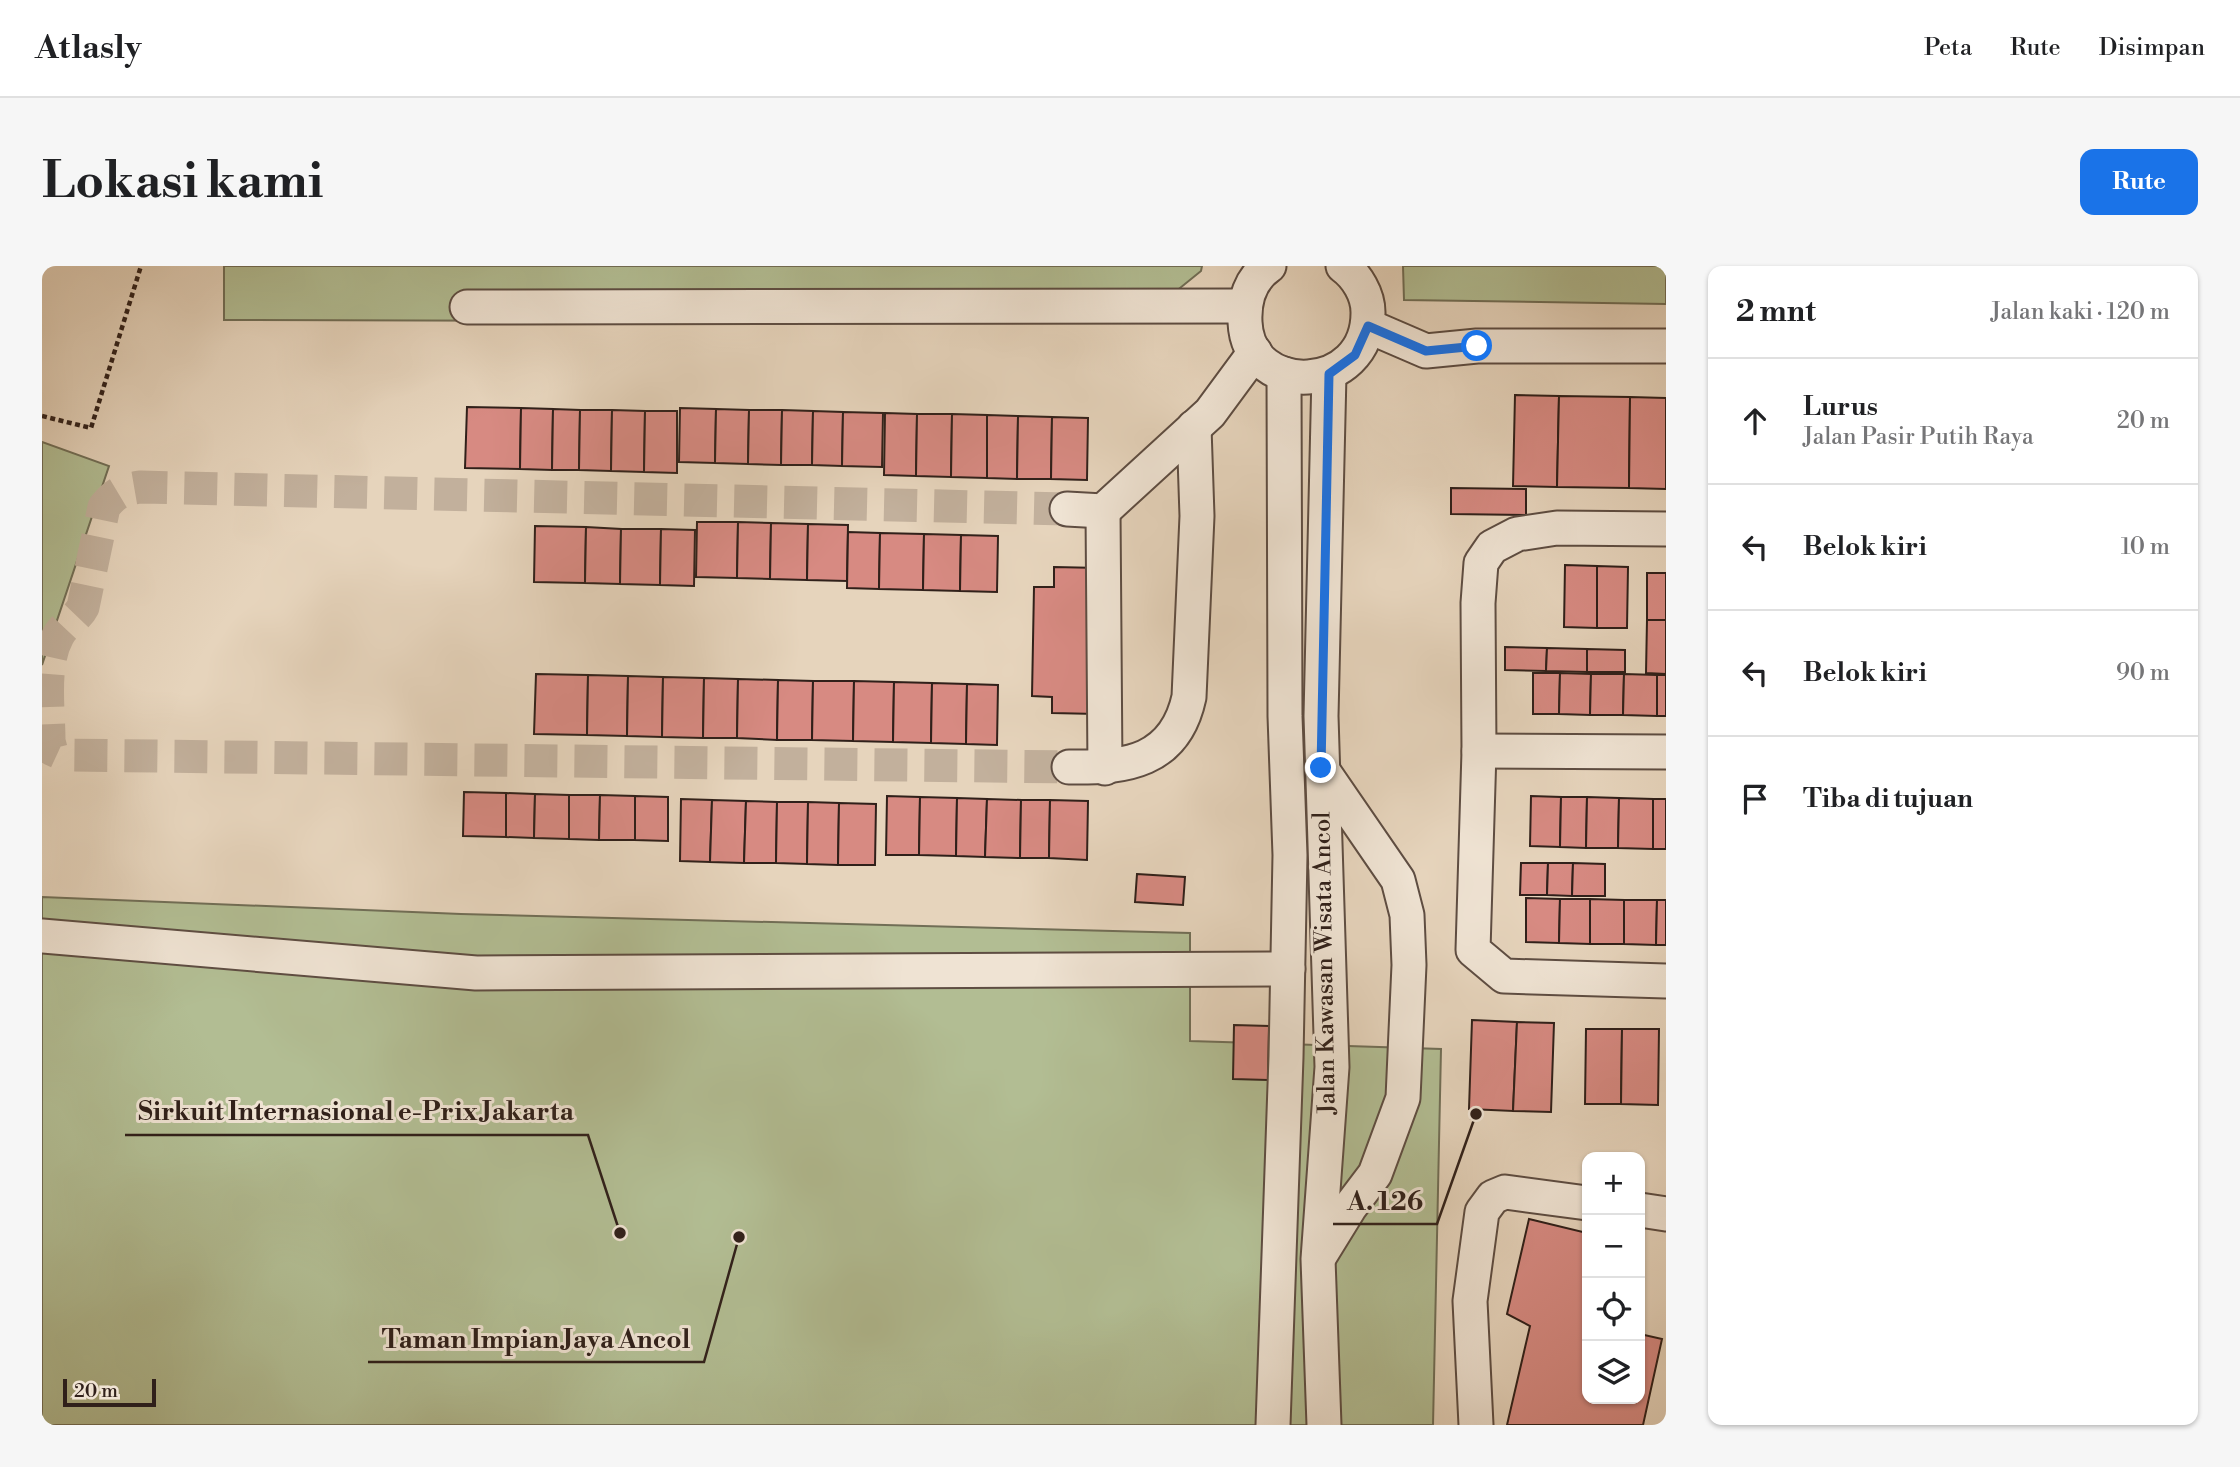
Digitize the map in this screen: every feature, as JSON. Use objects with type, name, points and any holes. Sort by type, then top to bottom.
[{"type":"street","points":[[1269,266],[1250,286],[1244,306],[1245,330],[1255,352],[1268,366],[1284,374],[1307,378],[1329,374],[1355,355],[1368,326],[1368,304],[1360,285],[1343,266]]},
{"type":"street","points":[[467,307],[1244,306]]},
{"type":"street","points":[[1368,326],[1426,351],[1477,346],[1666,346]]},
{"type":"street","points":[[1067,509],[1103,511],[1210,413],[1255,352]]},
{"type":"street","name":"Jalan Kawasan Wisata Ancol","points":[[1273,1419],[1288,969],[1284,374]]},
{"type":"street","name":"Jalan Kawasan Wisata Ancol","points":[[1324,1422],[1318,1259],[1332,1067],[1321,768],[1329,374]]},
{"type":"street","points":[[1069,767],[1105,768],[1148,757],[1164,745],[1184,717],[1189,697],[1197,516],[1194,427]]},
{"type":"street","points":[[1103,511],[1105,768]]},
{"type":"street","points":[[1666,529],[1557,528],[1517,534],[1492,547],[1481,563],[1478,603],[1479,751],[1473,950],[1504,976],[1666,981]]},
{"type":"street","points":[[1479,751],[1666,752]]},
{"type":"street","points":[[1318,1259],[1350,1207],[1375,1174],[1392,1137],[1404,1098],[1409,965],[1407,915],[1398,880],[1321,768]]},
{"type":"street","points":[[42,936],[476,973],[1288,969]]},
{"type":"street","points":[[1476,1425],[1470,1301],[1482,1212],[1493,1197],[1505,1192],[1582,1202]]},
{"type":"street","points":[[1645,1211],[1666,1214]]},
{"type":"street","points":[[1273,1419],[1324,1422]]},
{"type":"path","points":[[42,416],[91,428],[141,266]]},
{"type":"green space","points":[[224,266],[1202,266],[1201,271],[1138,322],[224,320]]},
{"type":"green space","points":[[1403,266],[1666,266],[1666,304],[1404,300]]},
{"type":"green space","points":[[42,442],[109,466],[42,665]]},
{"type":"green space","points":[[42,897],[461,914],[1190,933],[1190,1041],[1441,1049],[1433,1425],[42,1425]]},
{"type":"building","points":[[1515,395],[1559,396],[1557,487],[1513,486]]},
{"type":"building","points":[[1559,396],[1630,397],[1629,488],[1557,487]]},
{"type":"building","points":[[1630,397],[1666,398],[1666,489],[1629,488]]},
{"type":"building","points":[[467,407],[521,408],[520,469],[465,468]]},
{"type":"building","points":[[521,408],[553,409],[552,470],[520,469]]},
{"type":"building","points":[[680,408],[716,409],[715,463],[679,462]]},
{"type":"building","points":[[553,409],[580,410],[579,470],[552,470]]},
{"type":"building","points":[[716,409],[749,410],[748,464],[715,463]]},
{"type":"building","points":[[580,410],[612,410],[611,471],[579,470]]},
{"type":"building","points":[[612,410],[645,411],[644,472],[611,471]]},
{"type":"building","points":[[749,410],[782,410],[781,465],[748,464]]},
{"type":"building","points":[[782,410],[813,411],[812,465],[781,465]]},
{"type":"building","points":[[645,411],[677,411],[677,473],[644,472]]},
{"type":"building","points":[[813,411],[843,412],[842,466],[812,465]]},
{"type":"building","points":[[843,412],[883,413],[882,467],[842,466]]},
{"type":"building","points":[[885,413],[917,414],[916,476],[884,475]]},
{"type":"building","points":[[917,414],[952,414],[951,477],[916,476]]},
{"type":"building","points":[[952,414],[987,415],[987,478],[951,477]]},
{"type":"building","points":[[987,415],[1018,416],[1017,479],[987,478]]},
{"type":"building","points":[[1018,416],[1052,417],[1051,479],[1017,479]]},
{"type":"building","points":[[1052,417],[1088,418],[1087,480],[1051,479]]},
{"type":"building","points":[[1451,488],[1526,489],[1526,515],[1451,514]]},
{"type":"building","points":[[697,522],[738,522],[737,578],[696,577]]},
{"type":"building","points":[[738,522],[771,523],[770,579],[737,578]]},
{"type":"building","points":[[771,523],[808,524],[807,580],[770,579]]},
{"type":"building","points":[[808,524],[848,525],[847,581],[807,580]]},
{"type":"building","points":[[535,526],[586,527],[585,583],[534,582]]},
{"type":"building","points":[[586,527],[621,529],[620,584],[585,583]]},
{"type":"building","points":[[621,529],[661,529],[660,585],[620,584]]},
{"type":"building","points":[[661,529],[695,530],[694,586],[660,585]]},
{"type":"building","points":[[848,532],[880,533],[879,589],[847,588]]},
{"type":"building","points":[[880,533],[924,534],[923,590],[879,589]]},
{"type":"building","points":[[924,534],[961,535],[960,591],[923,590]]},
{"type":"building","points":[[961,535],[998,536],[997,592],[960,591]]},
{"type":"building","points":[[1565,565],[1597,566],[1597,628],[1564,627]]},
{"type":"building","points":[[1597,566],[1628,567],[1627,628],[1597,628]]},
{"type":"building","points":[[1054,567],[1100,568],[1097,714],[1052,713],[1052,697],[1032,696],[1034,587],[1054,587]]},
{"type":"building","points":[[1647,573],[1666,573],[1666,620],[1647,620]]},
{"type":"building","points":[[1647,620],[1666,620],[1666,674],[1646,673]]},
{"type":"building","points":[[1505,647],[1547,648],[1546,671],[1505,670]]},
{"type":"building","points":[[1547,648],[1587,649],[1587,672],[1546,671]]},
{"type":"building","points":[[1587,649],[1625,650],[1625,672],[1587,672]]},
{"type":"building","points":[[1533,673],[1560,673],[1559,714],[1533,714]]},
{"type":"building","points":[[1560,673],[1591,674],[1590,715],[1559,714]]},
{"type":"building","points":[[536,674],[588,675],[587,735],[534,734]]},
{"type":"building","points":[[1591,674],[1624,674],[1623,715],[1590,715]]},
{"type":"building","points":[[1624,674],[1657,675],[1657,716],[1623,715]]},
{"type":"building","points":[[588,675],[628,676],[627,736],[587,735]]},
{"type":"building","points":[[1657,675],[1666,675],[1666,716],[1657,716]]},
{"type":"building","points":[[628,676],[663,677],[662,737],[627,736]]},
{"type":"building","points":[[663,677],[704,678],[703,738],[662,737]]},
{"type":"building","points":[[704,678],[738,679],[737,738],[703,738]]},
{"type":"building","points":[[738,679],[778,680],[777,740],[737,738]]},
{"type":"building","points":[[778,680],[813,681],[812,740],[777,740]]},
{"type":"building","points":[[813,681],[854,681],[853,741],[812,740]]},
{"type":"building","points":[[854,681],[894,682],[893,742],[853,741]]},
{"type":"building","points":[[894,682],[932,683],[931,743],[893,742]]},
{"type":"building","points":[[932,683],[967,684],[966,744],[931,743]]},
{"type":"building","points":[[967,684],[998,685],[997,745],[966,744]]},
{"type":"building","points":[[464,792],[506,793],[506,837],[463,836]]},
{"type":"building","points":[[506,793],[535,794],[534,838],[506,837]]},
{"type":"building","points":[[535,794],[569,795],[569,839],[534,838]]},
{"type":"building","points":[[569,795],[600,795],[599,840],[569,839]]},
{"type":"building","points":[[600,795],[635,796],[635,840],[599,840]]},
{"type":"building","points":[[635,796],[668,797],[668,841],[635,840]]},
{"type":"building","points":[[887,796],[920,797],[919,855],[886,855]]},
{"type":"building","points":[[1531,796],[1561,797],[1560,847],[1530,846]]},
{"type":"building","points":[[920,797],[957,798],[956,856],[919,855]]},
{"type":"building","points":[[1561,797],[1587,797],[1586,848],[1560,847]]},
{"type":"building","points":[[1587,797],[1619,798],[1618,848],[1586,848]]},
{"type":"building","points":[[957,798],[987,799],[985,857],[956,856]]},
{"type":"building","points":[[1619,798],[1653,799],[1653,849],[1618,848]]},
{"type":"building","points":[[681,799],[712,800],[710,862],[680,861]]},
{"type":"building","points":[[987,799],[1021,800],[1020,858],[985,857]]},
{"type":"building","points":[[1653,799],[1666,799],[1666,849],[1653,849]]},
{"type":"building","points":[[712,800],[746,801],[744,863],[710,862]]},
{"type":"building","points":[[1021,800],[1050,800],[1049,858],[1020,858]]},
{"type":"building","points":[[1050,800],[1088,801],[1087,860],[1049,858]]},
{"type":"building","points":[[746,801],[777,802],[776,863],[744,863]]},
{"type":"building","points":[[777,802],[808,802],[807,864],[776,863]]},
{"type":"building","points":[[808,802],[839,803],[838,865],[807,864]]},
{"type":"building","points":[[839,803],[876,804],[875,865],[838,865]]},
{"type":"building","points":[[1521,863],[1548,863],[1547,895],[1520,895]]},
{"type":"building","points":[[1548,863],[1573,863],[1572,896],[1547,895]]},
{"type":"building","points":[[1573,863],[1605,864],[1605,896],[1572,896]]},
{"type":"building","points":[[1137,874],[1185,877],[1183,905],[1135,902]]},
{"type":"building","points":[[1526,898],[1560,899],[1559,943],[1526,942]]},
{"type":"building","points":[[1560,899],[1590,899],[1590,944],[1559,943]]},
{"type":"building","points":[[1590,899],[1624,900],[1624,944],[1590,944]]},
{"type":"building","points":[[1624,900],[1657,900],[1656,945],[1624,944]]},
{"type":"building","points":[[1657,900],[1666,900],[1666,945],[1656,945]]},
{"type":"building","points":[[1472,1020],[1517,1022],[1513,1111],[1469,1109]]},
{"type":"building","points":[[1517,1022],[1554,1023],[1551,1112],[1513,1111]]},
{"type":"building","points":[[1234,1025],[1269,1026],[1268,1080],[1233,1079]]},
{"type":"building","points":[[1586,1029],[1622,1029],[1621,1104],[1585,1104]]},
{"type":"building","points":[[1622,1029],[1659,1029],[1658,1105],[1621,1104]]},
{"type":"building","points":[[1472,1110],[1480,1110],[1480,1119],[1471,1119]]},
{"type":"building","points":[[1529,1219],[1582,1232],[1582,1404],[1645,1404],[1645,1335],[1662,1339],[1643,1425],[1507,1425],[1530,1326],[1507,1314]]},
{"type":"tunnel","points":[[1067,509],[135,488],[120,493],[104,507],[83,607],[58,636],[50,660],[48,687],[49,741],[51,749],[64,755],[1069,767]]},
{"type":"place","name":"A. 126","points":[[1476,1114]]},
{"type":"place","name":"Sirkuit Internasional e-Prix Jakarta","points":[[620,1233]]},
{"type":"place","name":"Taman Impian Jaya Ancol","points":[[739,1237]]},
{"type":"route","points":[[1321,768],[1329,374],[1355,355],[1364,341],[1368,326],[1426,351],[1477,346]]}]
